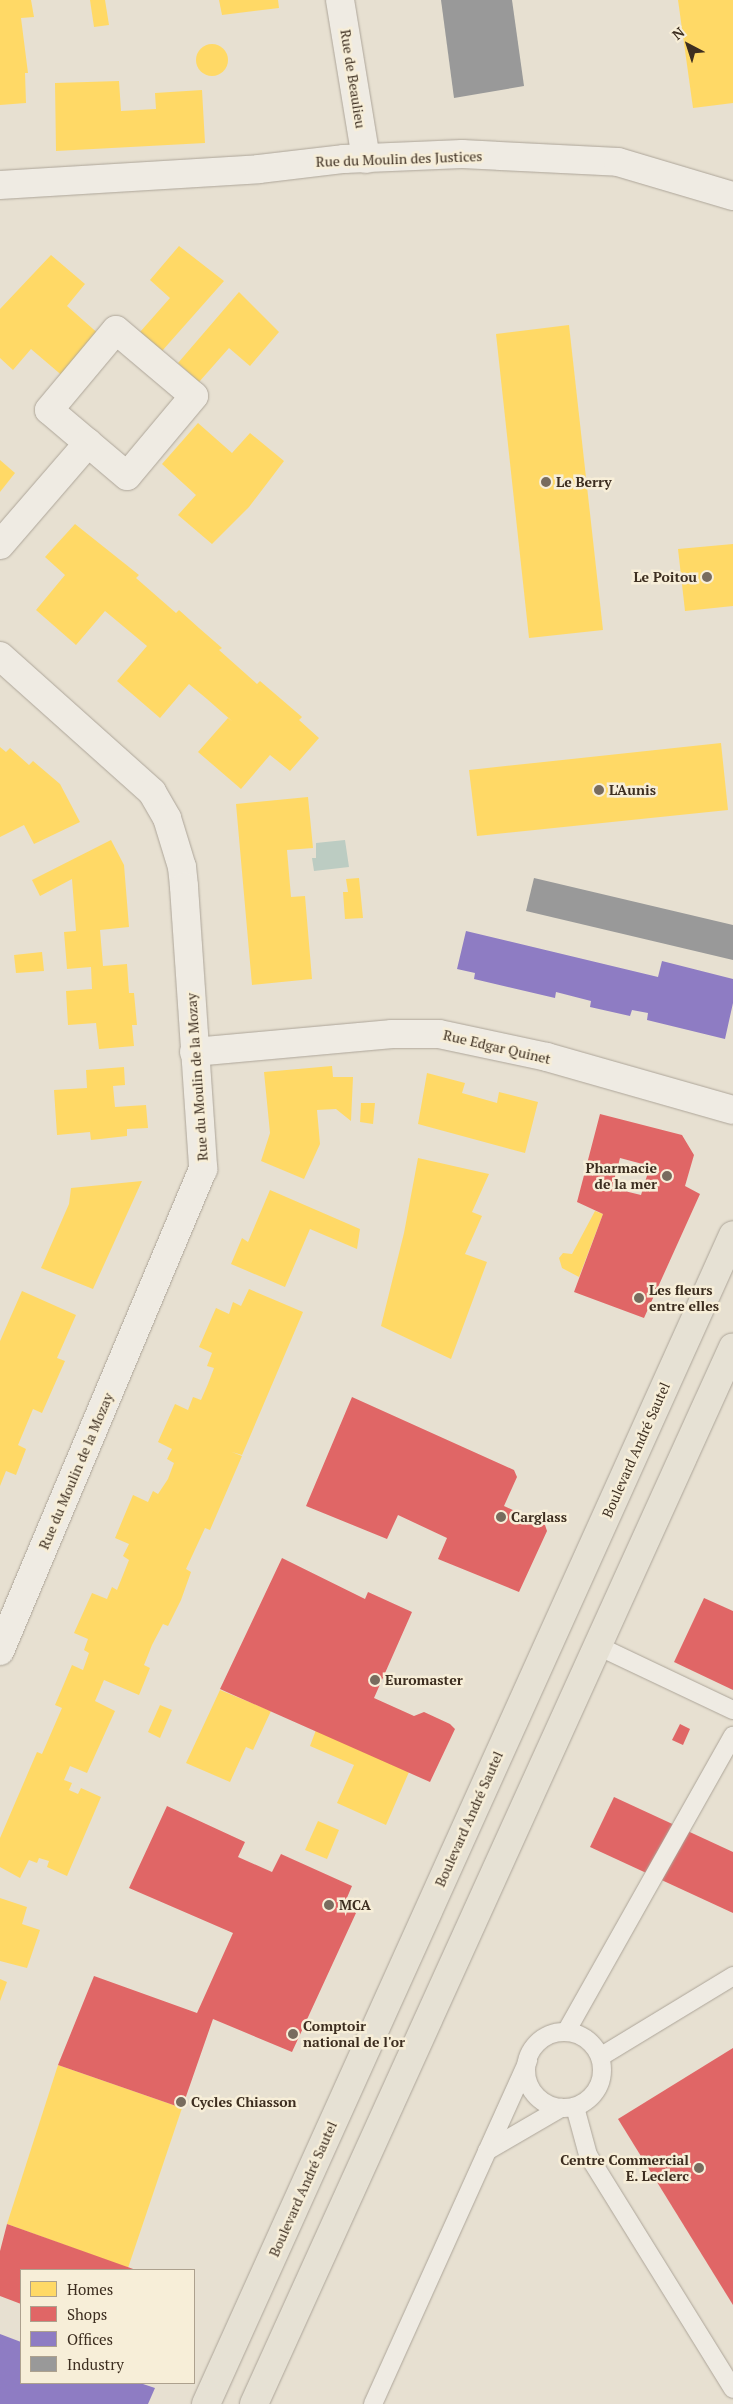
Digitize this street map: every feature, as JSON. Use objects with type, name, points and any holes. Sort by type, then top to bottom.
[{"type":"main road","name":"Boulevard André Sautel","points":[[206,2404],[733,1235]]},
{"type":"main road","points":[[254,2404],[733,1347]]},
{"type":"street","name":"Rue de Beaulieu","points":[[340,0],[366,159]]},
{"type":"street","name":"Rue du Moulin des Justices","points":[[0,185],[462,154],[618,162],[733,196]]},
{"type":"street","points":[[116,330],[194,396],[127,476],[88,443],[49,410],[116,330]]},
{"type":"street","points":[[0,545],[88,443]]},
{"type":"street","name":"Rue du Moulin de la Mozay","points":[[0,656],[152,792],[168,818],[182,867],[203,1168],[1,1647]]},
{"type":"street","name":"Rue Edgar Quinet","points":[[194,1052],[392,1034],[439,1034],[547,1058],[733,1110]]},
{"type":"lane","points":[[598,1646],[733,1710]]},
{"type":"lane","points":[[566,2032],[733,1736]]},
{"type":"lane","points":[[600,2057],[733,1976]]},
{"type":"lane","points":[[373,2404],[528,2060],[542,2040],[566,2032],[587,2039],[600,2057],[600,2084],[592,2096],[487,2151]]},
{"type":"lane","points":[[528,2060],[530,2086],[537,2097],[568,2108],[588,2155],[733,2389]]},
{"type":"shaded area","points":[[345,840],[349,867],[314,871],[312,858],[316,858],[316,843]]},
{"type":"building: Homes","points":[[0,0],[31,0],[34,17],[21,18],[28,73],[25,73],[26,103],[0,105]]},
{"type":"building: Homes","points":[[90,0],[105,0],[109,25],[94,27]]},
{"type":"building: Homes","points":[[219,0],[278,0],[279,8],[222,15]]},
{"type":"building: Homes","points":[[678,0],[733,0],[733,103],[693,108]]},
{"type":"building: Homes","points":[[212,44],[218,45],[223,49],[227,54],[227,66],[223,71],[218,75],[212,76],[206,75],[201,71],[197,66],[196,60],[197,54],[201,49],[206,45]]},
{"type":"building: Homes","points":[[119,81],[121,111],[156,109],[155,93],[202,90],[205,143],[56,151],[55,83]]},
{"type":"building: Homes","points":[[179,246],[224,281],[162,351],[140,332],[170,298],[150,280]]},
{"type":"building: Homes","points":[[51,255],[85,284],[67,306],[101,336],[65,378],[31,349],[13,370],[0,358],[0,309]]},
{"type":"building: Homes","points":[[239,292],[279,332],[250,366],[229,348],[199,382],[178,363]]},
{"type":"building: Homes","name":"Le Berry","points":[[569,325],[603,630],[529,638],[496,334]]},
{"type":"building: Homes","points":[[198,423],[232,453],[250,433],[284,461],[249,507],[212,544],[178,515],[196,495],[162,464]]},
{"type":"building: Homes","points":[[0,460],[15,473],[0,492]]},
{"type":"building: Homes","points":[[75,524],[139,575],[136,578],[176,613],[179,610],[222,648],[219,650],[257,684],[260,681],[302,717],[299,720],[319,738],[290,771],[270,755],[241,789],[198,752],[228,718],[232,721],[207,699],[189,684],[160,718],[117,681],[147,646],[105,611],[76,645],[36,610],[65,575],[45,557]]},
{"type":"building: Homes","name":"Le Poitou","points":[[733,544],[733,606],[685,611],[678,549]]},
{"type":"building: Homes","name":"L'Aunis","points":[[721,743],[728,810],[477,836],[469,770]]},
{"type":"building: Homes","points":[[0,747],[6,752],[10,748],[29,765],[33,761],[60,784],[80,822],[34,844],[24,825],[0,837]]},
{"type":"building: Homes","points":[[308,797],[313,848],[287,850],[291,897],[305,896],[312,979],[252,985],[236,804]]},
{"type":"building: Homes","points":[[111,840],[124,865],[129,927],[100,930],[103,966],[127,964],[129,993],[134,993],[137,1025],[132,1025],[134,1046],[99,1049],[96,1023],[68,1025],[66,991],[92,989],[91,967],[67,969],[64,932],[76,931],[72,879],[40,896],[32,880]]},
{"type":"building: Homes","points":[[359,878],[363,918],[345,919],[343,892],[348,892],[346,879]]},
{"type":"building: Homes","points":[[42,952],[44,971],[16,973],[14,955]]},
{"type":"building: Homes","points":[[332,1066],[333,1077],[353,1077],[351,1121],[336,1109],[317,1110],[320,1144],[304,1179],[261,1161],[270,1133],[264,1072]]},
{"type":"building: Homes","points":[[124,1067],[125,1085],[113,1086],[115,1107],[146,1105],[148,1128],[127,1129],[127,1136],[91,1140],[90,1132],[57,1135],[54,1090],[87,1088],[86,1070]]},
{"type":"building: Homes","points":[[427,1073],[465,1083],[462,1093],[497,1103],[499,1092],[538,1102],[525,1153],[418,1124]]},
{"type":"building: Homes","points":[[361,1103],[375,1103],[373,1124],[360,1122]]},
{"type":"building: Homes","points":[[418,1158],[489,1174],[472,1212],[482,1216],[465,1254],[487,1262],[451,1359],[381,1326],[404,1233]]},
{"type":"building: Homes","points":[[142,1181],[93,1289],[41,1268],[69,1204],[71,1188]]},
{"type":"building: Homes","points":[[270,1190],[360,1229],[357,1249],[310,1229],[285,1287],[231,1264],[242,1238],[248,1242]]},
{"type":"building: Homes","points":[[595,1211],[603,1214],[579,1277],[562,1268],[559,1258],[563,1253],[572,1254]]},
{"type":"building: Homes","points":[[249,1289],[303,1312],[242,1455],[232,1452],[242,1456],[210,1530],[205,1528],[186,1569],[191,1572],[181,1600],[168,1626],[163,1624],[152,1645],[144,1665],[150,1668],[139,1695],[104,1680],[95,1701],[115,1711],[87,1773],[70,1766],[64,1780],[72,1783],[69,1790],[78,1794],[81,1788],[101,1797],[67,1876],[47,1867],[49,1861],[39,1858],[37,1863],[29,1860],[20,1878],[0,1867],[0,1838],[37,1752],[42,1754],[62,1708],[55,1705],[72,1665],[83,1670],[89,1653],[84,1650],[88,1639],[74,1633],[92,1593],[107,1599],[112,1587],[117,1590],[129,1560],[123,1556],[129,1544],[115,1538],[133,1495],[148,1502],[153,1491],[158,1494],[168,1479],[174,1463],[167,1459],[172,1449],[158,1442],[175,1404],[188,1410],[193,1397],[201,1400],[208,1384],[214,1368],[207,1366],[212,1353],[199,1347],[216,1308],[229,1314],[233,1302],[241,1306]]},
{"type":"building: Homes","points":[[22,1291],[76,1315],[57,1358],[65,1361],[42,1413],[33,1409],[18,1445],[26,1449],[16,1475],[6,1471],[0,1486],[0,1341]]},
{"type":"building: Homes","points":[[220,1690],[271,1711],[253,1750],[246,1747],[230,1782],[186,1763]]},
{"type":"building: Homes","points":[[160,1705],[172,1710],[160,1738],[148,1732]]},
{"type":"building: Homes","points":[[316,1730],[409,1772],[386,1825],[337,1803],[354,1765],[310,1746]]},
{"type":"building: Homes","points":[[318,1821],[339,1830],[327,1859],[305,1850]]},
{"type":"building: Homes","points":[[0,1898],[27,1907],[22,1924],[40,1930],[27,1968],[0,1961]]},
{"type":"building: Homes","points":[[0,1979],[7,1982],[0,2001]]},
{"type":"building: Homes","points":[[58,2065],[182,2108],[128,2268],[7,2224]]},
{"type":"building: Shops","name":"Pharmacie de la mer","points":[[600,1114],[682,1135],[694,1155],[685,1186],[700,1194],[644,1318],[574,1292],[603,1214],[577,1202]],"holes":[[[620,1158],[650,1166],[641,1195],[612,1188]]]},
{"type":"building: Shops","points":[[352,1397],[514,1470],[517,1477],[504,1506],[545,1525],[547,1531],[519,1592],[438,1559],[447,1538],[398,1515],[387,1539],[306,1506]]},
{"type":"building: Shops","points":[[282,1558],[365,1599],[368,1592],[412,1612],[374,1698],[414,1716],[424,1712],[450,1724],[455,1729],[430,1782],[220,1689]]},
{"type":"building: Shops","points":[[704,1598],[733,1611],[733,1690],[674,1662]]},
{"type":"building: Shops","points":[[680,1724],[690,1729],[683,1745],[672,1740]]},
{"type":"building: Shops","points":[[614,1797],[733,1852],[733,1913],[590,1847]]},
{"type":"building: Shops","points":[[167,1806],[245,1842],[238,1857],[272,1872],[281,1854],[352,1886],[343,1907],[356,1913],[292,2052],[213,2019],[182,2108],[58,2065],[94,1976],[197,2013],[233,1933],[129,1888]]},
{"type":"building: Shops","name":"Centre Commercial E. Leclerc","points":[[733,2048],[733,2305],[618,2119]]},
{"type":"building: Shops","points":[[7,2224],[133,2269],[20,2269],[20,2304],[0,2296],[0,2251]]},
{"type":"building: Offices","points":[[466,931],[658,977],[662,961],[733,979],[733,1003],[725,1039],[647,1020],[648,1013],[632,1010],[630,1016],[590,1007],[591,1001],[556,992],[555,998],[474,979],[475,973],[457,969]]},
{"type":"building: Offices","points":[[0,2334],[20,2342],[20,2384],[143,2384],[155,2388],[148,2404],[0,2404]]},
{"type":"building: Industry","points":[[441,0],[512,0],[524,86],[454,98]]},
{"type":"building: Industry","points":[[534,878],[733,925],[733,960],[526,911]]},
{"type":"place","name":"Le Berry","points":[[546,482]]},
{"type":"place","name":"Le Poitou","points":[[707,577]]},
{"type":"place","name":"L'Aunis","points":[[599,790]]},
{"type":"place","name":"Pharmacie de la mer","points":[[667,1176]]},
{"type":"place","name":"Les fleurs entre elles","points":[[639,1298]]},
{"type":"place","name":"Carglass","points":[[501,1517]]},
{"type":"place","name":"Euromaster","points":[[375,1680]]},
{"type":"place","name":"MCA","points":[[329,1905]]},
{"type":"place","name":"Comptoir national de l'or","points":[[293,2034]]},
{"type":"place","name":"Cycles Chiasson","points":[[181,2102]]},
{"type":"place","name":"Centre Commercial E. Leclerc","points":[[699,2168]]}]
